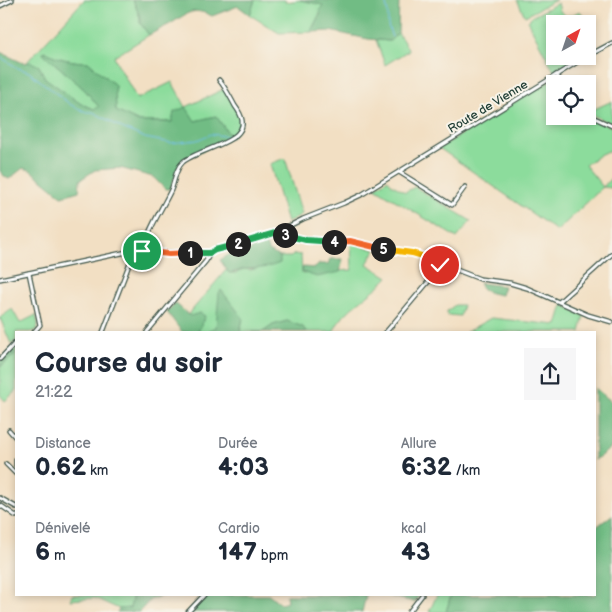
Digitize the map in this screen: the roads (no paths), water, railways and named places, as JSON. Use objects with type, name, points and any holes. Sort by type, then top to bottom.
[{"type":"street","points":[[0,6],[12,0]]},
{"type":"street","name":"Route de Vienne","points":[[556,75],[612,43]]},
{"type":"street","points":[[142,252],[150,227],[172,188],[181,164],[194,155],[230,139],[240,130],[242,118],[227,91],[218,80]]},
{"type":"street","name":"Route de Vienne","points":[[0,279],[111,255],[134,252],[210,253],[215,250],[264,238],[302,219],[355,198],[546,81]]},
{"type":"street","points":[[596,118],[612,126]]},
{"type":"street","points":[[399,172],[452,205],[465,187]]},
{"type":"street","points":[[278,232],[306,240],[354,242],[412,253],[480,279],[516,284],[560,301],[588,315],[612,322]]},
{"type":"street","points":[[103,331],[134,252]]},
{"type":"street","points":[[148,331],[206,261],[210,253]]},
{"type":"street","points":[[560,301],[612,254]]},
{"type":"street","points":[[387,331],[425,286],[441,263]]},
{"type":"street","points":[[29,273],[40,325],[35,331]]},
{"type":"street","points":[[0,359],[15,343]]},
{"type":"street","points":[[9,430],[15,437]]},
{"type":"street","points":[[6,464],[15,473]]},
{"type":"street","points":[[0,498],[15,506]]},
{"type":"street","points":[[0,505],[15,515]]},
{"type":"street","points":[[188,612],[203,596]]},
{"type":"street","points":[[410,612],[421,596]]},
{"type":"waterway","points":[[385,0],[388,25],[392,37]]},
{"type":"waterway","points":[[0,57],[18,68],[29,72],[71,105],[86,112],[93,112],[145,138],[171,143],[197,140],[211,134],[231,137]]}]
